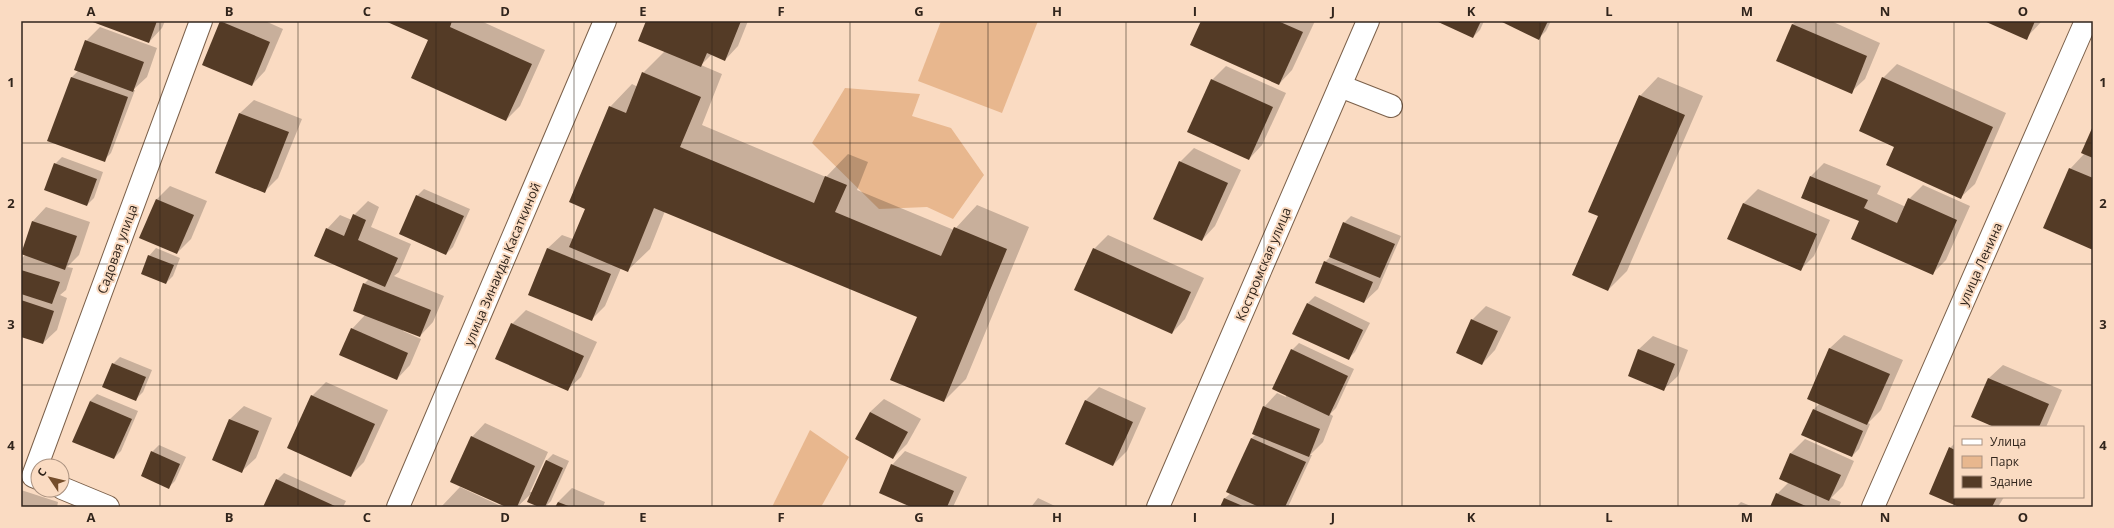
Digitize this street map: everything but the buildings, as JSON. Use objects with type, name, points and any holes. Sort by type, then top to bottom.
[{"type":"street","name":"Садовая улица","points":[[43,458],[201,21]]},
{"type":"street","name":"улица Зинаиды Касаткиной","points":[[398,507],[605,21]]},
{"type":"street","name":"Костромская улица","points":[[1158,507],[1368,21]]},
{"type":"street","name":"улица Ленина","points":[[1873,507],[2086,21]]},
{"type":"street","points":[[1340,86],[1391,106]]},
{"type":"street","points":[[70,491],[108,507]]},
{"type":"green space","points":[[941,21],[1038,21],[1002,113],[918,81]]},
{"type":"green space","points":[[845,88],[920,94],[912,116],[951,128],[984,175],[953,219],[927,207],[879,209],[812,143]]},
{"type":"green space","points":[[810,430],[849,457],[821,507],[772,507]]}]
